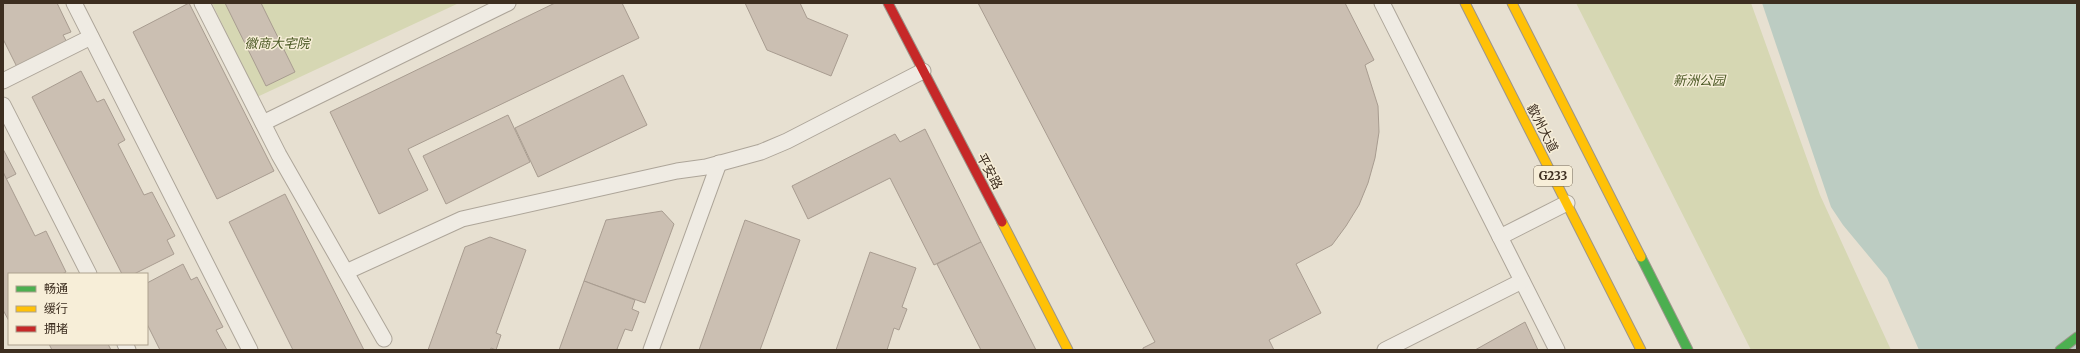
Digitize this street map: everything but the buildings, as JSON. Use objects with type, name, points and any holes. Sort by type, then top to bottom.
[{"type":"main road","name":"平安路","points":[[888,3],[1068,350]]},
{"type":"main road","name":"歙州大道","points":[[1465,3],[1641,350]]},
{"type":"main road","points":[[1512,3],[1688,350]]},
{"type":"main road","points":[[2060,350],[2077,337]]},
{"type":"lane","points":[[74,3],[250,350]]},
{"type":"lane","points":[[202,3],[263,123],[384,339]]},
{"type":"lane","points":[[263,123],[508,3]]},
{"type":"lane","points":[[1382,3],[1557,350]]},
{"type":"lane","points":[[3,82],[91,37]]},
{"type":"lane","points":[[346,272],[462,219],[719,163],[761,152],[787,141],[923,71]]},
{"type":"lane","points":[[3,105],[88,273]]},
{"type":"lane","points":[[651,350],[719,163]]},
{"type":"lane","points":[[1500,237],[1567,203]]},
{"type":"lane","points":[[1385,350],[1522,281]]},
{"type":"green space","name":"徽商大宅院","points":[[212,3],[459,3],[257,97]]},
{"type":"green space","name":"新洲公园","points":[[1576,3],[1751,3],[1820,195],[1891,350],[1751,350]]},
{"type":"shaded area","points":[[1762,3],[2077,3],[2077,350],[1919,350],[1887,278],[1843,225],[1831,207]]},
{"type":"traffic: fast","points":[[1641,257],[1688,350]]},
{"type":"traffic: fast","points":[[2060,350],[2077,337]]},
{"type":"traffic: slow","points":[[1465,3],[1641,350]]},
{"type":"traffic: slow","points":[[1512,3],[1641,257]]},
{"type":"traffic: slow","points":[[1002,222],[1068,350]]},
{"type":"traffic: jam","points":[[888,3],[1002,222]]}]
